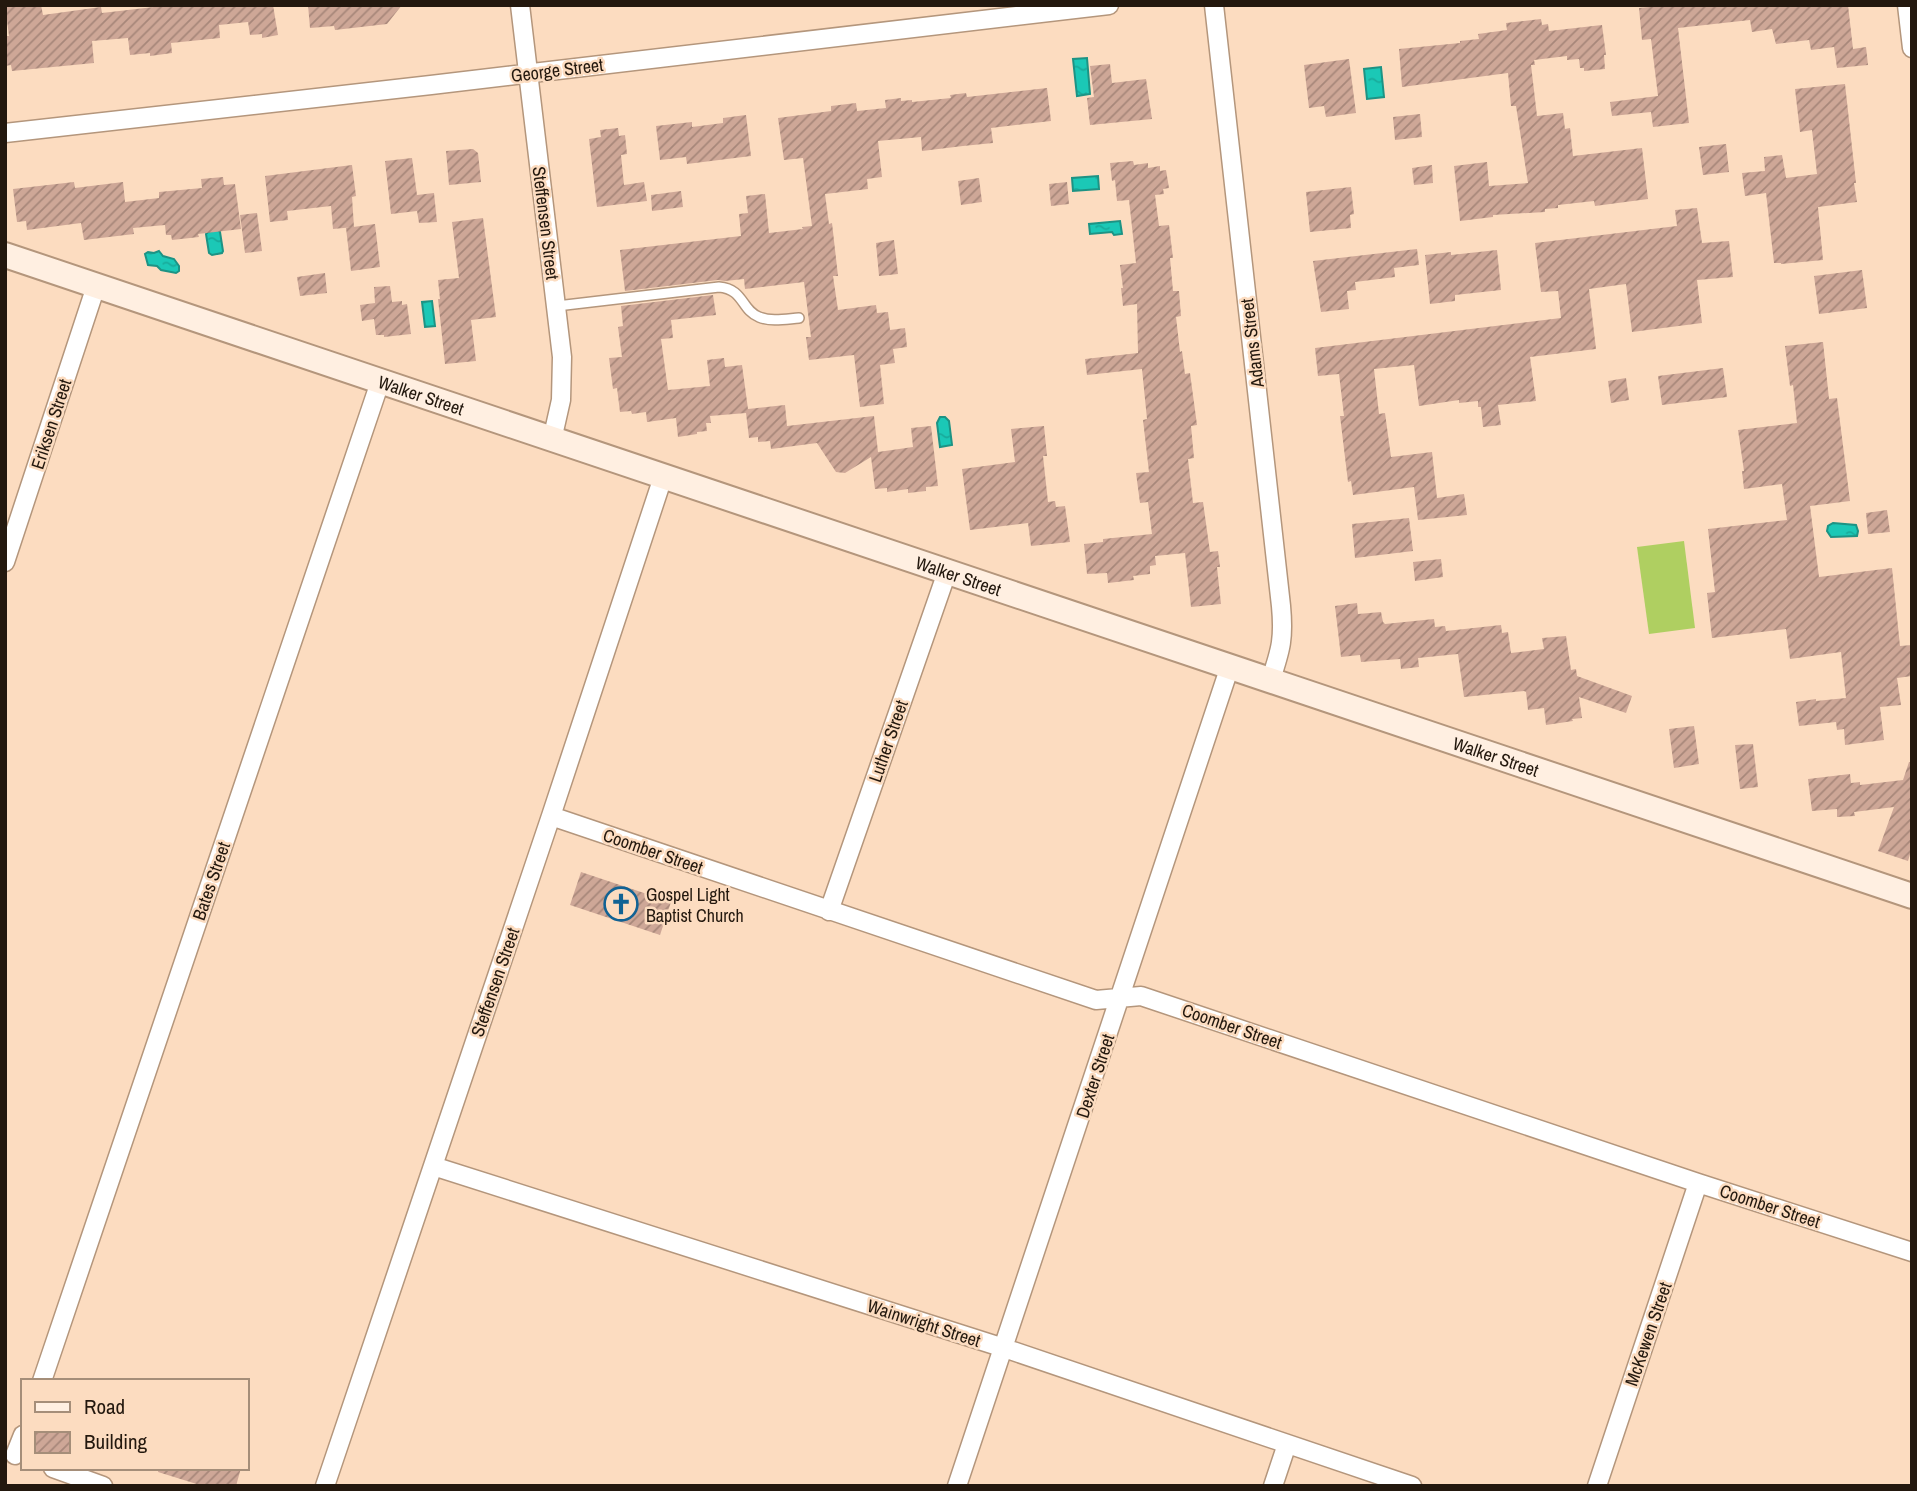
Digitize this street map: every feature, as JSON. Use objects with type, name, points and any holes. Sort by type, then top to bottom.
[{"type":"main road","name":"Walker Street","points":[[5,255],[1912,896]]},
{"type":"street","name":"Steffensen Street","points":[[520,5],[562,357],[561,400],[552,440]]},
{"type":"street","name":"George Street","points":[[5,133],[1110,5]]},
{"type":"street","name":"Adams Street","points":[[1214,5],[1281,606],[1282,649],[1271,679]]},
{"type":"street","points":[[1907,5],[1912,48]]},
{"type":"street","name":"Eriksen Street","points":[[5,562],[96,286]]},
{"type":"street","name":"Bates Street","points":[[43,1379],[380,382]]},
{"type":"street","name":"Steffensen Street","points":[[325,1486],[663,477]]},
{"type":"street","name":"Luther Street","points":[[829,911],[947,572]]},
{"type":"street","name":"Dexter Street","points":[[957,1486],[1230,666]]},
{"type":"street","name":"Coomber Street","points":[[551,816],[1096,1000],[1141,996],[1912,1252]]},
{"type":"street","name":"Wainwright Street","points":[[433,1166],[1004,1349],[1412,1486]]},
{"type":"street","name":"McKewen Street","points":[[1597,1486],[1699,1183]]},
{"type":"street","points":[[1273,1486],[1287,1444]]},
{"type":"street","points":[[59,1470],[103,1486]]},
{"type":"lane","points":[[557,306],[719,287],[733,290],[759,318],[799,318]]},
{"type":"green space","points":[[1684,541],[1695,628],[1649,634],[1637,547]]},
{"type":"water","points":[[1087,58],[1090,94],[1077,96],[1073,59]]},
{"type":"water","points":[[1381,67],[1384,97],[1367,99],[1364,69]]},
{"type":"water","points":[[1098,176],[1099,189],[1073,191],[1072,178]]},
{"type":"water","points":[[1120,221],[1122,234],[1090,234],[1089,224]]},
{"type":"water","points":[[218,230],[223,251],[212,255],[209,253],[206,234]]},
{"type":"water","points":[[159,251],[163,256],[174,259],[179,271],[176,273],[148,265],[145,254]]},
{"type":"water","points":[[432,301],[435,326],[425,327],[422,302]]},
{"type":"water","points":[[940,417],[949,421],[952,445],[940,447],[937,423]]},
{"type":"water","points":[[1833,523],[1856,525],[1857,536],[1831,537],[1827,531],[1828,526]]},
{"type":"building","points":[[5,5],[41,5],[43,15],[101,7],[102,13],[171,5],[273,5],[278,35],[262,38],[262,34],[250,35],[248,22],[219,25],[220,38],[171,43],[172,53],[150,56],[150,53],[130,55],[128,38],[92,41],[94,63],[12,71],[11,65],[5,66],[5,36],[9,36]]},
{"type":"building","points":[[308,5],[402,5],[387,24],[335,30],[334,26],[310,28]]},
{"type":"building","points":[[1669,5],[1848,5],[1853,49],[1866,47],[1868,65],[1837,68],[1834,47],[1811,50],[1809,40],[1776,44],[1772,29],[1752,32],[1750,20],[1678,28],[1689,123],[1653,127],[1651,112],[1612,116],[1610,102],[1658,96],[1651,39],[1642,40],[1639,8]]},
{"type":"building","points":[[1541,19],[1542,25],[1548,24],[1549,31],[1602,25],[1606,55],[1605,69],[1584,71],[1584,68],[1580,68],[1579,59],[1567,60],[1567,56],[1534,60],[1535,65],[1531,65],[1537,116],[1563,113],[1565,129],[1570,128],[1573,156],[1642,148],[1648,199],[1595,206],[1594,201],[1558,205],[1558,208],[1545,209],[1545,212],[1493,215],[1460,221],[1454,166],[1487,162],[1489,186],[1528,183],[1516,106],[1511,106],[1508,73],[1402,87],[1399,49],[1479,39],[1478,34],[1507,30],[1506,23]]},
{"type":"building","points":[[1349,59],[1356,113],[1326,117],[1324,106],[1309,108],[1304,65]]},
{"type":"building","points":[[1110,64],[1112,83],[1146,79],[1152,119],[1090,125],[1087,98],[1094,97],[1090,66]]},
{"type":"building","points":[[1845,84],[1857,202],[1818,207],[1823,260],[1774,263],[1766,193],[1745,196],[1742,173],[1765,171],[1764,157],[1782,155],[1786,178],[1817,174],[1812,130],[1800,132],[1795,89]]},
{"type":"building","points":[[1047,88],[1051,121],[991,128],[993,143],[922,151],[921,137],[878,141],[882,177],[867,179],[868,189],[825,194],[829,224],[832,223],[838,276],[833,276],[838,310],[876,305],[877,313],[888,312],[890,330],[905,328],[907,347],[893,349],[895,363],[880,365],[884,404],[860,407],[854,355],[809,360],[806,337],[811,337],[804,282],[745,289],[744,279],[718,280],[625,291],[620,250],[741,236],[739,214],[748,213],[746,196],[765,194],[769,233],[812,226],[803,158],[784,160],[778,118],[831,111],[831,106],[856,103],[857,111],[886,108],[885,100],[901,98],[901,101],[912,102],[951,98],[950,95],[966,93],[967,97]]},
{"type":"building","points":[[1420,114],[1422,137],[1395,140],[1393,117]]},
{"type":"building","points":[[746,115],[751,156],[687,164],[686,157],[660,160],[656,126],[692,122],[692,127],[723,123],[723,118]]},
{"type":"building","points":[[618,128],[619,136],[625,135],[627,154],[621,155],[624,185],[644,182],[647,201],[597,207],[589,139],[601,137],[600,130]]},
{"type":"building","points":[[1726,144],[1729,172],[1703,175],[1699,147]]},
{"type":"building","points":[[473,149],[478,153],[481,182],[449,185],[446,151]]},
{"type":"building","points":[[412,158],[417,195],[434,193],[437,222],[419,223],[417,211],[391,214],[385,161]]},
{"type":"building","points":[[1133,161],[1134,165],[1148,163],[1148,168],[1160,166],[1160,171],[1166,170],[1169,188],[1163,189],[1164,194],[1155,195],[1159,226],[1169,225],[1173,291],[1179,291],[1181,316],[1176,317],[1180,352],[1182,351],[1185,374],[1190,373],[1197,425],[1191,426],[1194,458],[1188,459],[1193,503],[1203,502],[1210,552],[1218,551],[1221,604],[1191,607],[1185,553],[1155,556],[1156,565],[1150,566],[1150,574],[1133,576],[1134,580],[1108,583],[1107,573],[1087,574],[1084,544],[1103,542],[1103,539],[1152,534],[1148,502],[1140,503],[1136,473],[1149,472],[1143,420],[1147,419],[1142,369],[1087,375],[1085,359],[1138,353],[1137,304],[1123,306],[1121,288],[1120,265],[1136,263],[1129,200],[1117,201],[1110,163]]},
{"type":"building","points":[[352,165],[356,196],[352,197],[354,227],[333,229],[331,206],[287,211],[288,220],[270,222],[265,176]]},
{"type":"building","points":[[1432,165],[1433,183],[1414,185],[1412,168]]},
{"type":"building","points":[[223,177],[224,185],[235,184],[241,229],[172,240],[171,235],[166,235],[165,225],[133,228],[134,234],[84,240],[81,223],[27,230],[26,221],[17,222],[13,189],[74,182],[75,188],[123,182],[125,202],[159,198],[159,192],[202,188],[201,179]]},
{"type":"building","points":[[979,178],[982,202],[961,205],[958,181]]},
{"type":"building","points":[[1067,182],[1069,204],[1051,206],[1049,184]]},
{"type":"building","points":[[1351,187],[1354,214],[1350,215],[1351,228],[1310,232],[1306,192]]},
{"type":"building","points":[[681,191],[683,207],[652,211],[651,195]]},
{"type":"building","points":[[1697,208],[1702,243],[1729,241],[1733,277],[1697,280],[1702,323],[1632,332],[1626,284],[1589,289],[1596,349],[1530,357],[1536,401],[1498,405],[1501,425],[1483,427],[1478,401],[1459,403],[1459,400],[1419,406],[1414,365],[1374,369],[1379,414],[1385,413],[1391,457],[1432,452],[1437,498],[1464,494],[1467,515],[1418,520],[1414,487],[1353,495],[1351,481],[1348,482],[1340,416],[1344,416],[1339,374],[1318,376],[1315,348],[1561,318],[1558,291],[1541,292],[1535,243],[1677,226],[1675,210]]},
{"type":"building","points":[[257,213],[262,251],[245,253],[240,215]]},
{"type":"building","points":[[483,218],[496,317],[471,320],[476,361],[445,364],[438,280],[459,278],[452,222]]},
{"type":"building","points":[[375,224],[380,267],[351,271],[346,228]]},
{"type":"building","points":[[894,240],[898,274],[879,276],[876,243]]},
{"type":"building","points":[[1417,249],[1419,265],[1394,268],[1395,277],[1355,282],[1356,290],[1347,291],[1349,309],[1321,312],[1313,261]]},
{"type":"building","points":[[1497,250],[1501,290],[1455,295],[1455,301],[1430,304],[1425,255]]},
{"type":"building","points":[[1862,270],[1867,308],[1819,314],[1814,276]]},
{"type":"building","points":[[325,273],[327,293],[300,296],[297,277]]},
{"type":"building","points":[[390,286],[392,302],[402,301],[402,305],[407,304],[411,334],[384,337],[376,335],[374,319],[362,321],[360,305],[375,303],[374,287]]},
{"type":"building","points":[[713,295],[716,315],[671,320],[673,338],[661,339],[668,390],[710,386],[707,360],[724,358],[725,367],[742,365],[748,409],[785,405],[787,426],[874,416],[878,452],[913,447],[911,428],[931,426],[938,486],[926,487],[926,491],[908,493],[908,489],[887,492],[887,488],[875,489],[871,457],[845,473],[836,472],[817,443],[771,449],[770,441],[758,442],[758,437],[749,438],[746,413],[710,416],[711,423],[706,423],[707,431],[678,437],[676,418],[647,422],[646,412],[620,412],[617,388],[613,389],[609,358],[622,357],[618,327],[623,326],[621,306]]},
{"type":"building","points":[[1823,342],[1829,399],[1837,398],[1850,501],[1810,506],[1819,577],[1892,568],[1900,646],[1912,645],[1912,676],[1897,678],[1901,705],[1880,707],[1884,740],[1845,745],[1844,729],[1837,730],[1836,722],[1799,726],[1796,702],[1846,698],[1841,652],[1790,659],[1786,629],[1712,638],[1707,593],[1715,592],[1708,529],[1787,520],[1782,484],[1744,489],[1738,430],[1797,423],[1785,346]]},
{"type":"building","points":[[1723,368],[1727,397],[1662,405],[1658,376]]},
{"type":"building","points":[[1626,378],[1629,400],[1611,403],[1608,381]]},
{"type":"building","points":[[1044,426],[1047,456],[1043,456],[1048,502],[1055,501],[1056,507],[1065,506],[1070,542],[1031,546],[1028,523],[970,530],[962,469],[1015,462],[1011,429]]},
{"type":"building","points":[[1887,510],[1890,532],[1868,534],[1866,513]]},
{"type":"building","points":[[1409,518],[1413,551],[1355,558],[1352,524]]},
{"type":"building","points":[[1441,559],[1443,577],[1415,581],[1413,562]]},
{"type":"building","points":[[1357,603],[1358,614],[1381,612],[1385,624],[1434,619],[1435,627],[1445,626],[1446,631],[1501,625],[1502,633],[1508,632],[1511,653],[1544,649],[1542,638],[1566,636],[1571,670],[1576,669],[1577,676],[1632,696],[1626,713],[1579,697],[1582,718],[1546,725],[1544,708],[1528,710],[1524,691],[1464,697],[1458,654],[1418,658],[1419,667],[1401,669],[1400,659],[1361,662],[1360,655],[1341,657],[1335,606]]},
{"type":"building","points":[[1694,726],[1699,764],[1674,768],[1669,729]]},
{"type":"building","points":[[1753,744],[1758,787],[1740,789],[1735,745]]},
{"type":"building","points":[[1909,762],[1912,762],[1912,848],[1908,861],[1878,851],[1894,807],[1854,812],[1855,816],[1837,817],[1837,809],[1812,811],[1808,779],[1850,774],[1851,783],[1860,782],[1860,785],[1903,780]]},
{"type":"building","name":"Gospel Light Baptist Church","points":[[581,872],[671,902],[660,935],[570,905]]},
{"type":"building","points":[[240,1470],[236,1486],[203,1486],[158,1472]]},
{"type":"place","name":"Gospel Light Baptist Church","points":[[621,904]]}]
